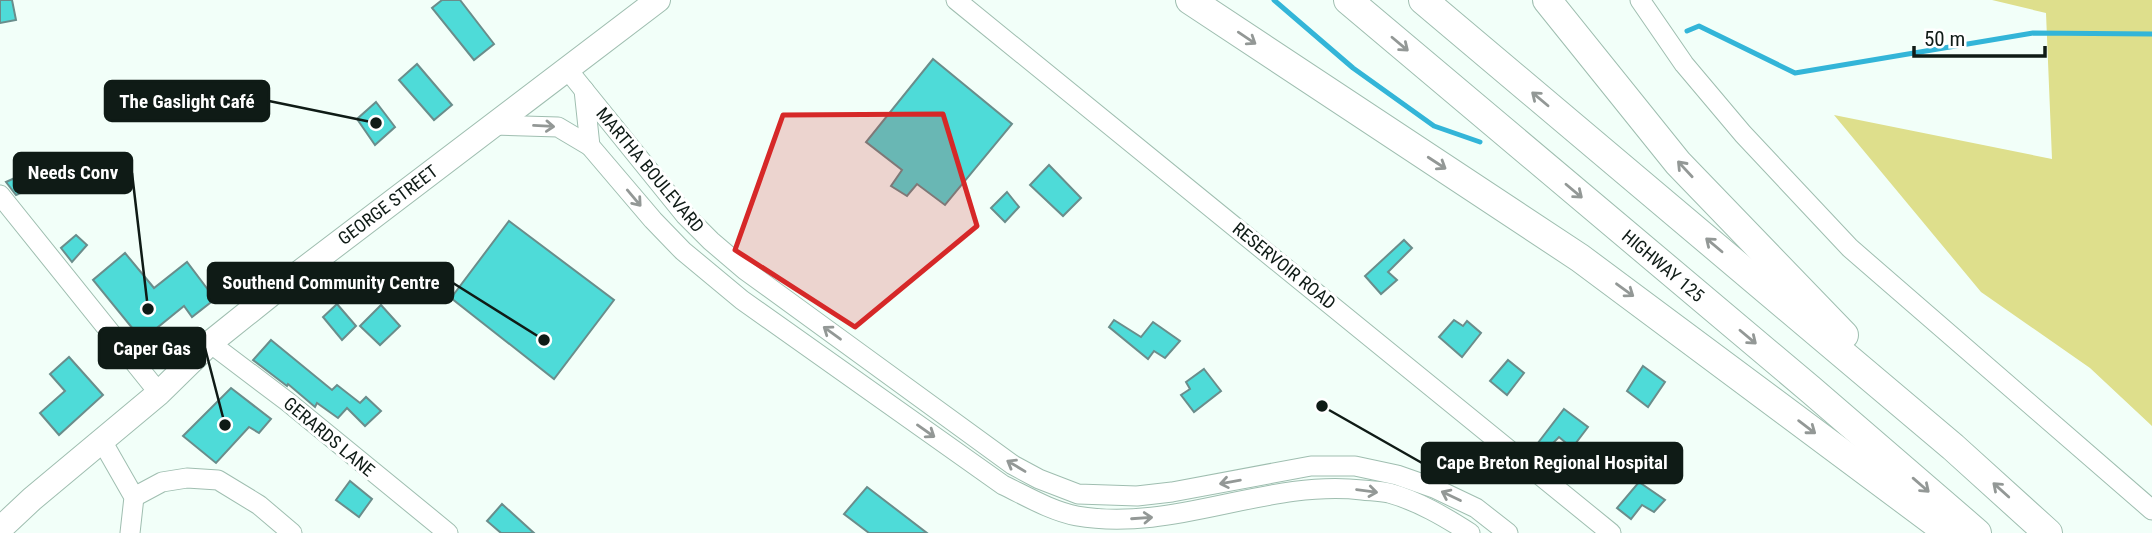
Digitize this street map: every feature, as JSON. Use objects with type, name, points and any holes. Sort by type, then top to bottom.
[{"type":"highway","points":[[1190,0],[1580,258],[1949,533]]},
{"type":"highway","name":"HIGHWAY 125","points":[[1348,0],[1977,533]]},
{"type":"highway","points":[[1423,0],[1954,447],[2048,533]]},
{"type":"highway","points":[[1547,0],[1678,163],[1954,447]]},
{"type":"main road","name":"GEORGE STREET","points":[[0,529],[159,393],[210,343],[658,0]]},
{"type":"street","name":"RESERVOIR ROAD","points":[[956,0],[1611,533]]},
{"type":"street","points":[[1640,0],[1684,64],[1743,134],[1850,248],[2152,510]]},
{"type":"street","points":[[567,69],[584,90]]},
{"type":"street","name":"MARTHA BOULEVARD","points":[[584,90],[590,146],[653,220],[713,278],[1003,485],[1073,524],[1163,517],[1336,487],[1388,493],[1440,514],[1470,533]]},
{"type":"street","name":"MARTHA BOULEVARD","points":[[584,90],[685,215],[711,241],[745,270],[1013,465],[1039,479],[1078,494],[1137,496],[1311,467],[1355,466],[1398,475],[1434,488],[1476,508],[1508,533]]},
{"type":"street","points":[[493,125],[558,127],[590,146]]},
{"type":"street","points":[[0,195],[159,393]]},
{"type":"street","name":"GERARDS LANE","points":[[210,343],[288,402],[448,533]]},
{"type":"street","points":[[888,404],[902,384]]},
{"type":"street","points":[[102,441],[134,497],[130,533]]},
{"type":"street","points":[[134,497],[162,481],[187,478],[218,480],[259,505],[292,533]]},
{"type":"street","points":[[1073,524],[1078,494]]},
{"type":"highlighted area","points":[[943,114],[977,226],[855,327],[735,250],[783,115]]},
{"type":"green space","points":[[1992,0],[2152,0],[2152,426],[2090,368],[1981,292],[1834,115],[2052,159],[2046,13]]},
{"type":"building","points":[[0,0],[12,0],[16,20],[0,23]]},
{"type":"building","points":[[442,0],[460,0],[494,44],[474,60],[432,8]]},
{"type":"building","points":[[933,59],[1012,124],[945,205],[917,184],[907,196],[891,186],[902,170],[866,142]]},
{"type":"building","points":[[417,64],[452,105],[434,120],[399,80]]},
{"type":"building","points":[[376,102],[395,127],[375,145],[357,119]]},
{"type":"building","points":[[1049,165],[1081,198],[1063,216],[1030,185]]},
{"type":"building","points":[[19,176],[26,191],[16,195],[6,182]]},
{"type":"building","points":[[1007,192],[1019,207],[1005,222],[991,208]]},
{"type":"building","points":[[509,221],[614,300],[554,379],[451,298]]},
{"type":"building","points":[[76,235],[87,245],[72,262],[61,248]]},
{"type":"building","points":[[1404,240],[1412,248],[1388,272],[1397,280],[1381,294],[1365,276]]},
{"type":"building","points":[[125,253],[154,288],[187,262],[215,299],[192,317],[184,306],[142,340],[93,280]]},
{"type":"building","points":[[337,304],[356,326],[342,340],[323,317]]},
{"type":"building","points":[[381,305],[400,326],[380,345],[360,326]]},
{"type":"building","points":[[1114,320],[1141,337],[1153,322],[1180,341],[1165,358],[1154,351],[1148,359],[1109,327]]},
{"type":"building","points":[[1454,320],[1463,326],[1467,321],[1481,333],[1462,357],[1439,337]]},
{"type":"building","points":[[271,340],[332,390],[337,385],[360,403],[366,397],[381,411],[365,426],[347,408],[338,418],[317,403],[315,407],[253,360]]},
{"type":"building","points":[[69,357],[103,395],[59,435],[40,413],[65,391],[50,374]]},
{"type":"building","points":[[1508,360],[1524,373],[1507,395],[1490,381]]},
{"type":"building","points":[[1643,366],[1665,382],[1648,407],[1627,391]]},
{"type":"building","points":[[1204,369],[1221,391],[1194,412],[1181,395],[1190,389],[1186,382]]},
{"type":"building","points":[[231,388],[271,419],[259,433],[249,427],[216,463],[183,436]]},
{"type":"building","points":[[1564,409],[1588,427],[1572,448],[1559,437],[1538,458],[1531,452]]},
{"type":"building","points":[[350,481],[372,499],[359,517],[336,500]]},
{"type":"building","points":[[1639,482],[1665,500],[1654,512],[1642,505],[1631,519],[1617,508]]},
{"type":"building","points":[[867,487],[927,533],[869,533],[844,514]]},
{"type":"building","points":[[502,504],[534,533],[501,533],[487,521]]},
{"type":"waterway","points":[[1274,0],[1353,68],[1434,126],[1480,142]]},
{"type":"waterway","points":[[1687,31],[1699,26],[1795,73],[2033,33],[2152,34]]},
{"type":"place","name":"The Gaslight Café","points":[[376,123]]},
{"type":"place","name":"Needs Conv","points":[[148,309]]},
{"type":"place","name":"Southend Community Centre","points":[[544,340]]},
{"type":"place","name":"Cape Breton Regional Hospital","points":[[1322,406]]},
{"type":"place","name":"Caper Gas","points":[[225,425]]}]
